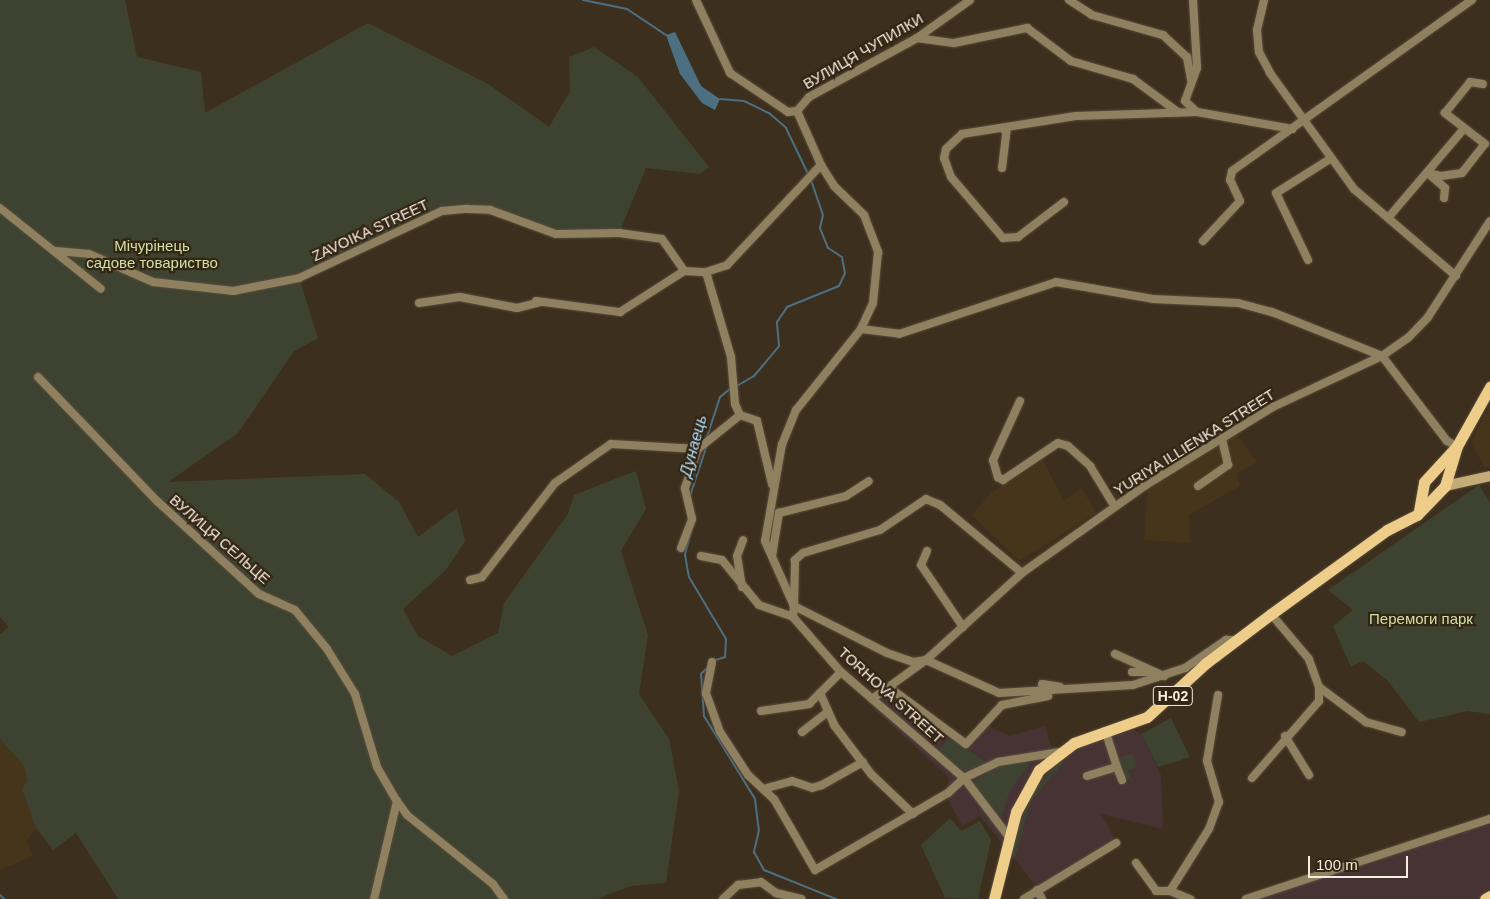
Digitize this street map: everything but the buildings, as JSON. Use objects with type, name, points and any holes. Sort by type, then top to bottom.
[{"type":"main road","name":"Н-02","points":[[994,899],[1009,837],[1026,787],[1060,752],[1105,731],[1153,713],[1237,640],[1271,614],[1419,511],[1445,486],[1457,446],[1490,387]]},
{"type":"main road","name":"Н-02","points":[[1419,511],[1424,482],[1457,446]]},
{"type":"main road","points":[[1485,899],[1490,896]]},
{"type":"street","points":[[696,0],[730,73],[788,112],[797,111],[821,165],[834,186],[864,215],[878,252],[873,302],[861,329],[796,410],[787,427],[773,488],[765,541],[794,606],[887,653],[913,662],[926,660],[999,693],[1134,685],[1164,676],[1226,640],[1237,640]]},
{"type":"street","name":"ВУЛИЦЯ ЧУПИЛКИ","points":[[797,111],[829,85],[917,38],[970,0]]},
{"type":"street","points":[[1070,0],[1092,15],[1164,36],[1187,57],[1191,80]]},
{"type":"street","points":[[1193,0],[1196,68],[1186,101],[1197,112]]},
{"type":"street","points":[[1264,0],[1257,30],[1260,52],[1330,159],[1354,189],[1456,276]]},
{"type":"street","points":[[1203,241],[1240,201],[1230,180],[1232,171],[1472,0]]},
{"type":"street","points":[[917,38],[954,43],[1027,28],[1072,61],[1132,79],[1178,112]]},
{"type":"street","points":[[1428,173],[1441,176],[1462,173],[1485,144],[1464,130],[1445,113],[1470,82],[1483,84]]},
{"type":"street","points":[[976,136],[1043,118],[1178,112],[1197,112],[1292,129]]},
{"type":"street","points":[[1002,168],[1007,127]]},
{"type":"street","points":[[1007,127],[962,134],[950,142],[944,158],[951,177],[1003,238],[1018,237],[1064,202]]},
{"type":"street","points":[[1388,218],[1464,130]]},
{"type":"street","points":[[1308,260],[1276,193],[1330,159]]},
{"type":"street","points":[[419,303],[460,297],[517,308],[539,301],[620,312],[684,271],[706,272],[727,265],[821,165]]},
{"type":"street","points":[[1428,173],[1445,188],[1444,198]]},
{"type":"street","points":[[0,208],[101,288]]},
{"type":"street","name":"ZAVOIKA STREET","points":[[56,251],[105,259],[153,282],[233,291],[299,278],[442,211],[467,209],[490,210],[556,234],[619,233],[662,239],[684,271]]},
{"type":"street","name":"YURIYA ILLIENKA STREET","points":[[872,699],[890,688],[926,660],[1022,573],[1146,485],[1296,395],[1382,356],[1428,317],[1490,221]]},
{"type":"street","points":[[706,272],[731,356],[730,383],[740,415]]},
{"type":"street","points":[[861,329],[899,334],[1056,282],[1076,282],[1117,294],[1238,304],[1272,312],[1382,356],[1447,441],[1457,446]]},
{"type":"street","name":"ВУЛИЦЯ СЕЛЬЦЕ","points":[[38,377],[156,501],[259,594],[306,620],[355,694],[377,767],[406,815],[492,884],[504,899]]},
{"type":"street","points":[[1020,401],[993,460],[998,477],[1003,480],[1058,443],[1068,446],[1090,466],[1112,502]]},
{"type":"street","points":[[680,548],[692,519],[685,488],[698,449],[707,438],[740,415]]},
{"type":"street","points":[[740,415],[757,421],[773,488]]},
{"type":"street","points":[[1198,486],[1228,464],[1222,440]]},
{"type":"street","points":[[470,580],[482,577],[555,483],[611,444],[698,449]]},
{"type":"street","points":[[1445,486],[1490,476]]},
{"type":"street","points":[[772,556],[779,513],[846,496],[869,481]]},
{"type":"street","points":[[701,556],[722,560],[743,589],[759,605],[793,617],[795,560],[802,553],[880,530],[926,500],[940,505],[1022,573]]},
{"type":"street","points":[[743,540],[737,556],[743,589]]},
{"type":"street","points":[[927,551],[921,565],[963,627]]},
{"type":"street","points":[[1252,778],[1285,736],[1319,701],[1319,686],[1309,659],[1271,614]]},
{"type":"street","name":"TORHOVA STREET","points":[[793,617],[841,672],[964,778],[1009,837]]},
{"type":"street","points":[[1115,654],[1164,676]]},
{"type":"street","points":[[712,662],[706,693],[720,732],[748,775],[774,799],[815,870],[914,814],[964,778],[998,762],[1060,752]]},
{"type":"street","points":[[760,711],[799,709],[820,693],[841,672]]},
{"type":"street","points":[[1132,672],[1154,672]]},
{"type":"street","points":[[1042,684],[1067,688]]},
{"type":"street","points":[[1319,686],[1366,722],[1402,732]]},
{"type":"street","points":[[890,688],[966,744],[1002,705],[1076,688]]},
{"type":"street","points":[[820,693],[828,712],[863,762],[914,814]]},
{"type":"street","points":[[1170,891],[1210,829],[1219,802],[1212,773],[1208,742],[1218,695]]},
{"type":"street","points":[[802,732],[828,712]]},
{"type":"street","points":[[1105,731],[1122,780]]},
{"type":"street","points":[[1285,736],[1309,775]]},
{"type":"street","points":[[763,789],[792,782],[812,788],[822,785],[863,762]]},
{"type":"street","points":[[1087,776],[1117,767]]},
{"type":"street","points":[[374,899],[397,801]]},
{"type":"street","points":[[1246,899],[1490,819]]},
{"type":"street","points":[[1024,899],[1116,843]]},
{"type":"street","points":[[1136,863],[1156,891],[1170,891],[1190,899]]},
{"type":"street","points":[[723,899],[738,885],[761,882],[776,893],[801,899]]},
{"type":"street","points":[[1036,890],[1042,899]]},
{"type":"shaded area","points":[[1490,404],[1490,466],[1486,469],[1471,443]]},
{"type":"shaded area","points":[[1236,433],[1257,462],[1237,473],[1240,486],[1189,515],[1190,543],[1144,540],[1148,486]]},
{"type":"shaded area","points":[[1043,460],[1064,501],[1082,488],[1096,513],[1019,561],[972,515],[991,493]]},
{"type":"shaded area","points":[[891,690],[962,745],[979,722],[1010,736],[1045,726],[1051,747],[1075,746],[1134,730],[1141,734],[1161,775],[1163,829],[1101,814],[1117,843],[1041,892],[980,816],[962,826],[945,794],[949,778],[869,704]]},
{"type":"shaded area","points":[[0,739],[24,766],[27,781],[22,789],[36,828],[27,840],[33,856],[0,870]]},
{"type":"shaded area","points":[[1490,819],[1490,899],[1246,899]]},
{"type":"green space","name":"Мічурінець садове товариство","points":[[0,0],[125,0],[137,57],[201,72],[205,113],[368,23],[488,84],[549,127],[570,91],[569,57],[594,47],[638,77],[709,167],[700,174],[646,168],[619,233],[556,234],[490,210],[442,211],[299,278],[318,338],[294,351],[238,433],[168,482],[365,474],[399,502],[418,537],[457,508],[465,541],[446,570],[403,609],[418,636],[452,656],[498,633],[504,603],[568,514],[574,495],[636,471],[646,509],[621,551],[648,635],[639,694],[669,739],[679,791],[666,883],[631,886],[597,899],[118,899],[76,833],[53,850],[36,828],[22,789],[27,781],[24,766],[0,739],[0,634],[9,627],[0,617]]},
{"type":"green space","name":"Перемоги парк","points":[[1479,485],[1490,503],[1490,714],[1468,711],[1419,722],[1388,681],[1363,661],[1351,667],[1333,626],[1353,610],[1328,590]]},
{"type":"green space","points":[[1171,718],[1190,757],[1158,767],[1141,734]]},
{"type":"green space","points":[[948,739],[963,746],[987,763],[965,771],[937,753]]},
{"type":"green space","points":[[1133,754],[1137,767],[1128,770],[1133,782],[1125,777],[1120,757]]},
{"type":"green space","points":[[1061,759],[1063,764],[1031,801],[1015,858],[1011,857],[1029,796]]},
{"type":"green space","points":[[1023,760],[1029,765],[1010,790],[1001,818],[973,783],[999,766]]},
{"type":"green space","points":[[950,818],[961,831],[980,821],[991,840],[978,899],[945,898],[921,845]]},
{"type":"water","points":[[675,32],[701,86],[720,99],[715,110],[702,103],[680,74],[666,35]]},
{"type":"waterway","name":"Дунаець","points":[[583,0],[627,9],[666,35]]},
{"type":"waterway","name":"Дунаець","points":[[720,99],[744,101],[769,113],[786,128],[809,176]]},
{"type":"waterway","name":"Дунаець","points":[[735,387],[754,376],[779,346],[777,322],[787,307],[839,286],[845,273],[842,257],[828,248],[820,228],[823,215],[811,180]]},
{"type":"waterway","name":"Дунаець","points":[[707,437],[720,397],[731,388]]},
{"type":"waterway","name":"Дунаець","points":[[690,496],[707,445]]},
{"type":"waterway","name":"Дунаець","points":[[695,517],[685,555],[689,577],[726,639],[725,657],[713,661]]},
{"type":"waterway","name":"Дунаець","points":[[708,667],[701,674],[704,716],[755,799],[759,830],[754,852],[764,870],[836,899]]},
{"type":"waterway","points":[[0,895],[4,899]]}]
